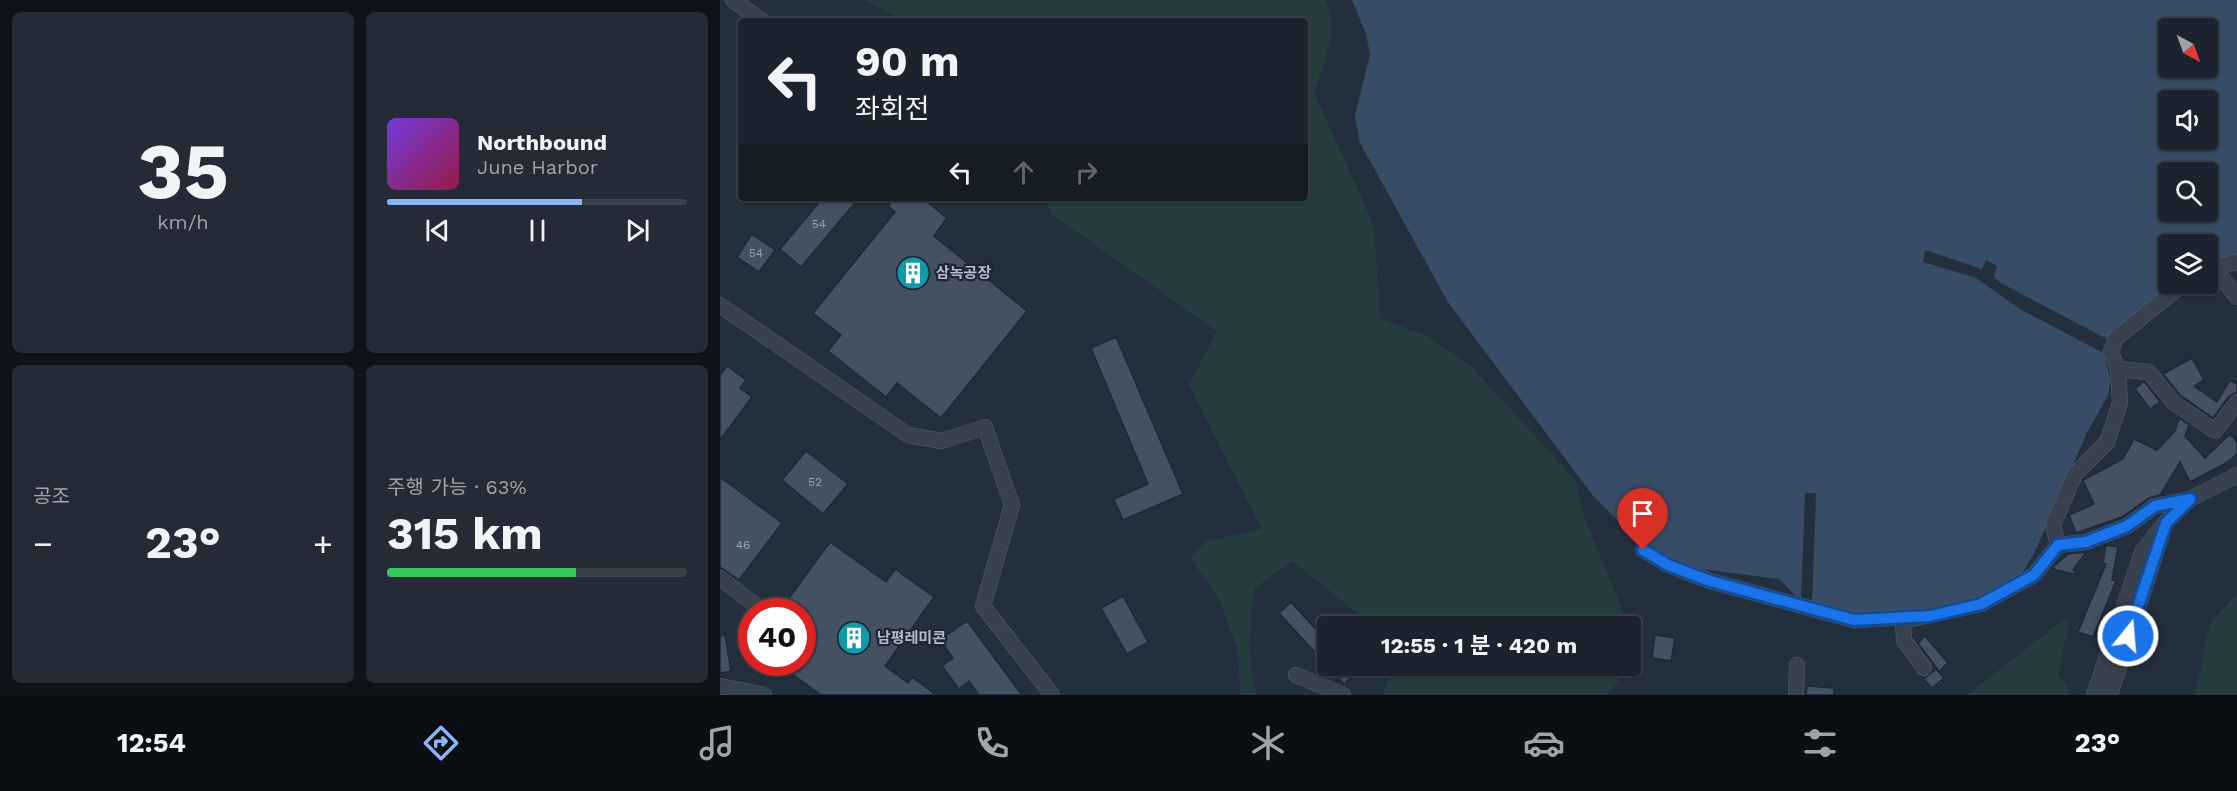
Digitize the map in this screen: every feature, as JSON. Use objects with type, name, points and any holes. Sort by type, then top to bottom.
[{"type":"street","points":[[733,0],[758,18]]},
{"type":"street","points":[[2218,266],[2237,262]]},
{"type":"street","points":[[2218,276],[2237,297]]},
{"type":"street","points":[[2058,545],[2053,525],[2075,474],[2107,442],[2120,403],[2118,369],[2111,352],[2116,338],[2171,294]]},
{"type":"street","points":[[720,305],[908,435],[942,441],[984,427],[1012,505],[983,606],[1052,695]]},
{"type":"street","points":[[2118,369],[2149,372],[2173,402],[2215,431],[2237,402]]},
{"type":"street","points":[[1924,668],[1904,640],[1903,621],[1981,604],[2034,575],[2058,545],[2086,542],[2127,526],[2155,506],[2190,499],[2237,475]]},
{"type":"street","points":[[2094,695],[2142,552],[2190,499]]},
{"type":"street","points":[[2110,695],[2166,523]]},
{"type":"street","points":[[1643,550],[1668,565],[1710,581],[1854,620],[1930,616]]},
{"type":"street","points":[[720,578],[747,598]]},
{"type":"street","points":[[1796,695],[1797,665]]},
{"type":"street","points":[[1296,675],[1343,695]]},
{"type":"street","points":[[720,686],[764,695]]},
{"type":"green space","points":[[864,0],[1326,0],[1331,24],[1329,47],[1314,92],[1374,226],[1380,319],[1423,334],[1472,367],[1575,480],[1584,517],[1622,609],[1622,616],[1360,616],[1293,561],[1255,588],[1251,614],[1250,655],[1257,695],[1240,695],[1238,650],[1218,597],[1190,558],[1206,541],[1262,529],[1189,385],[1217,331],[1050,213],[1047,201],[1308,201],[1308,18],[900,18]]},
{"type":"green space","points":[[2237,594],[2237,695],[2195,695],[2210,623]]},
{"type":"green space","points":[[2062,621],[2069,621],[2058,676],[2067,684],[2068,695],[1967,695]]},
{"type":"green space","points":[[1391,676],[1624,676],[1606,695],[1385,695],[1383,691]]},
{"type":"water","points":[[1352,0],[2237,0],[2237,260],[2218,263],[2218,234],[2158,234],[2158,294],[2168,294],[2105,360],[2111,380],[2108,396],[2087,433],[2040,543],[2020,577],[1989,593],[1933,610],[1875,615],[1827,608],[1801,601],[1779,579],[1692,568],[1666,558],[1646,546],[1594,497],[1448,302],[1360,143],[1355,116],[1370,54],[1366,34]]},
{"type":"pier","points":[[1925,250],[1982,269],[1986,260],[1997,266],[1994,276],[1999,282],[2107,339],[2126,324],[2110,340],[2114,386],[2111,397],[2089,434],[2043,544],[2035,559],[2030,563],[2087,433],[2108,396],[2111,380],[2105,354],[2020,309],[1976,278],[1923,262]]},
{"type":"pier","points":[[1805,493],[1816,493],[1812,605],[1801,601]]},
{"type":"building","points":[[820,201],[856,201],[801,267],[780,249]]},
{"type":"building","name":"삼녹공장","points":[[892,201],[926,201],[947,218],[934,236],[1027,311],[941,418],[897,383],[886,397],[828,351],[841,335],[813,313],[895,212],[888,206]]},
{"type":"building","points":[[752,234],[775,250],[759,272],[737,257]]},
{"type":"building","points":[[1116,337],[1183,494],[1123,520],[1114,499],[1148,484],[1091,348]]},
{"type":"building","points":[[2192,358],[2204,380],[2194,386],[2217,402],[2230,380],[2237,384],[2237,392],[2229,396],[2213,418],[2180,395],[2163,374]]},
{"type":"building","points":[[727,366],[746,380],[740,388],[752,397],[720,440],[720,375]]},
{"type":"building","points":[[2144,381],[2160,402],[2150,409],[2135,389]]},
{"type":"building","points":[[2179,418],[2189,425],[2185,436],[2205,458],[2230,434],[2237,442],[2237,454],[2226,463],[2190,482],[2180,462],[2160,495],[2149,498],[2122,517],[2076,533],[2069,515],[2094,504],[2083,480],[2123,459],[2134,439],[2157,450],[2175,431]]},
{"type":"building","points":[[806,451],[848,484],[823,514],[782,480]]},
{"type":"building","points":[[720,477],[782,523],[739,580],[720,567]]},
{"type":"building","name":"남평레미콘","points":[[830,542],[886,582],[895,569],[934,597],[885,666],[908,683],[912,677],[936,695],[821,695],[795,676],[816,676],[816,598],[789,598]]},
{"type":"building","points":[[2106,545],[2118,547],[2112,580],[2116,581],[2093,637],[2078,632],[2106,564],[2103,563]]},
{"type":"building","points":[[2086,552],[2073,570],[2079,575],[2056,570],[2053,567],[2068,554]]},
{"type":"building","points":[[1123,596],[1148,642],[1127,654],[1101,608]]},
{"type":"building","points":[[1291,602],[1317,631],[1317,655],[1279,613]]},
{"type":"building","name":"남평레미콘","points":[[967,621],[1022,695],[979,695],[969,681],[959,689],[942,666],[953,658],[940,640]]},
{"type":"building","points":[[725,635],[731,671],[720,673],[720,636]]},
{"type":"building","points":[[1655,635],[1675,638],[1671,661],[1652,658]]},
{"type":"building","points":[[1925,636],[1948,663],[1939,671],[1918,643]]},
{"type":"building","points":[[1936,669],[1944,678],[1932,688],[1924,679]]},
{"type":"building","points":[[1337,676],[1353,676],[1344,684]]},
{"type":"building","points":[[1807,686],[1834,688],[1834,695],[1806,695]]},
{"type":"place","name":"삼녹공장","points":[[913,273]]},
{"type":"place","name":"남평레미콘","points":[[854,638]]},
{"type":"route","points":[[1643,550],[1668,565],[1710,581],[1854,620],[1930,616],[1981,604],[2034,575],[2058,545],[2086,542],[2127,526],[2155,506],[2190,499],[2166,523],[2128,636]]}]
